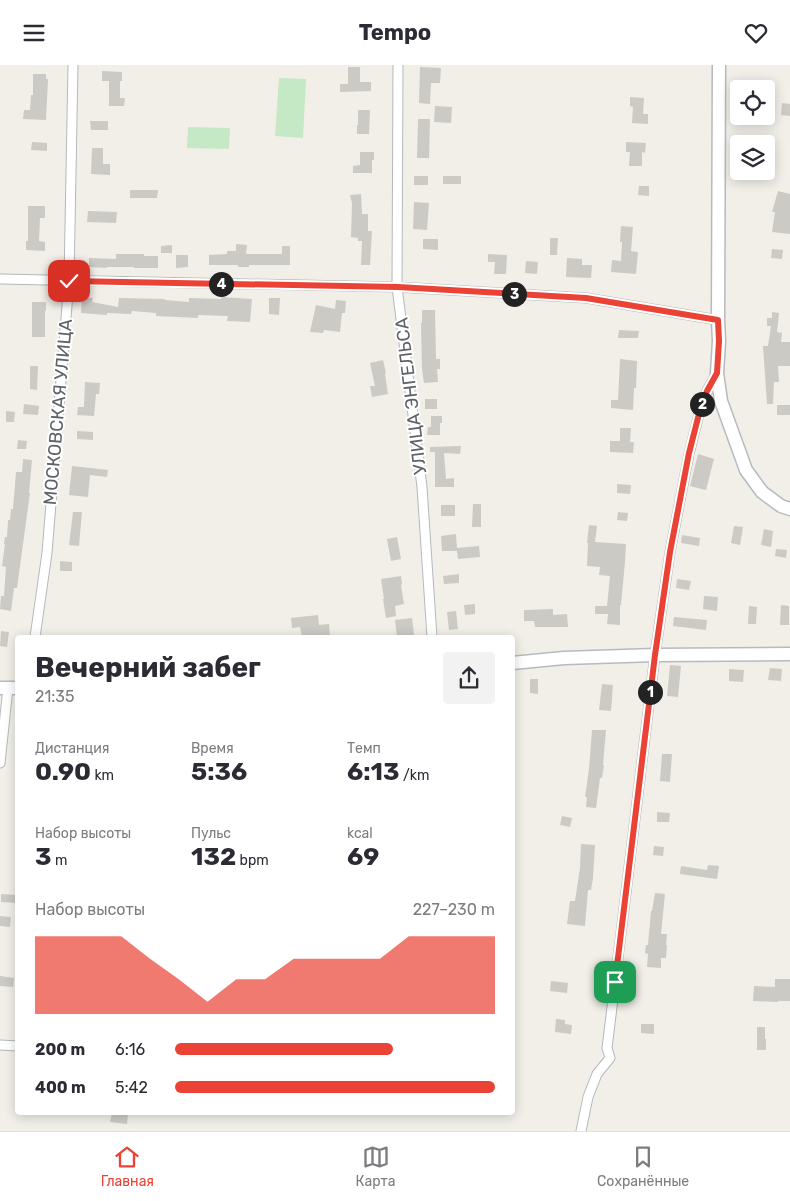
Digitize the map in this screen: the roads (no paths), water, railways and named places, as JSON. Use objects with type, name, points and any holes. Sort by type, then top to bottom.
[{"type":"street","name":"МОСКОВСКАЯ УЛИЦА","points":[[35,635],[47,553],[69,281],[72,65]]},
{"type":"street","name":"УЛИЦА ЭНГЕЛЬСА","points":[[398,65],[398,287],[422,487],[432,635]]},
{"type":"street","points":[[719,65],[719,341],[717,373],[721,401],[746,470],[762,492],[781,506],[790,509]]},
{"type":"street","points":[[0,279],[398,287],[586,298],[718,320]]},
{"type":"street","points":[[581,1131],[588,1097],[597,1074],[610,1058],[608,1048],[655,655],[670,552],[689,453],[701,406],[717,373]]},
{"type":"street","points":[[515,663],[655,655],[790,655]]},
{"type":"street","points":[[0,763],[9,688]]},
{"type":"street","points":[[0,1045],[15,1046]]}]
